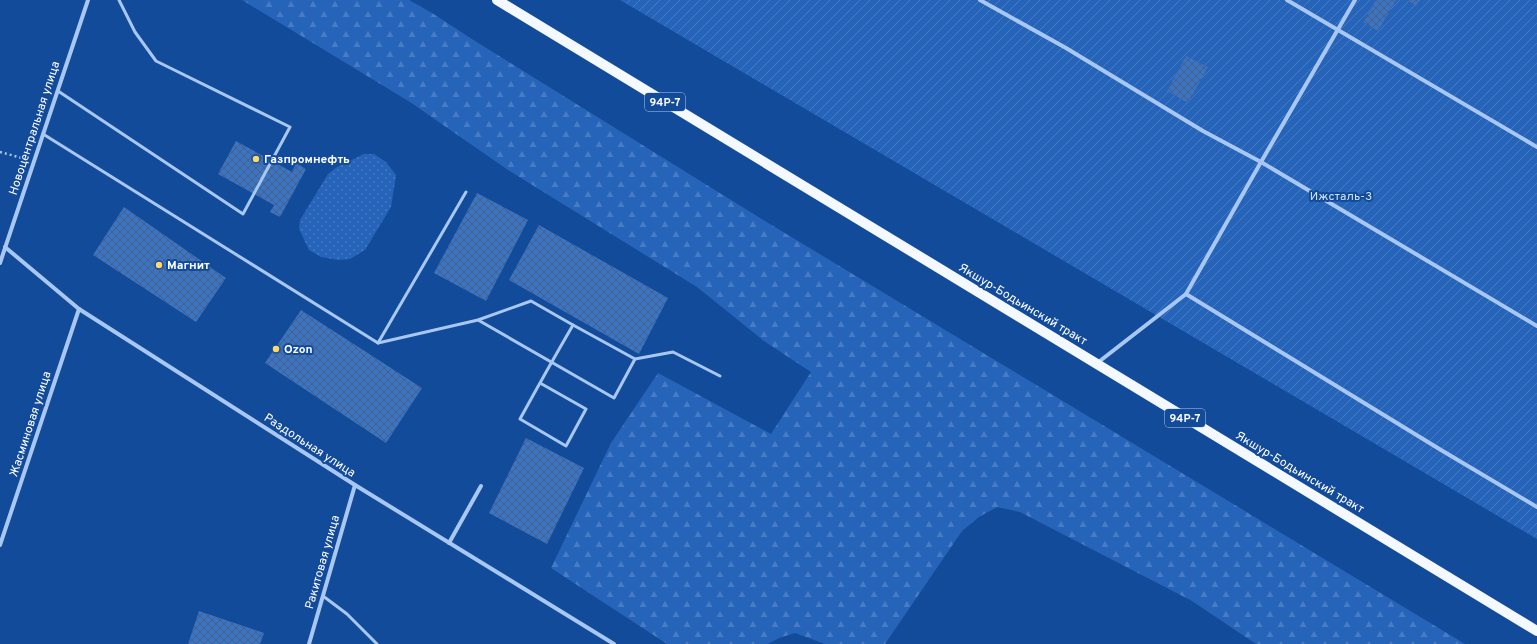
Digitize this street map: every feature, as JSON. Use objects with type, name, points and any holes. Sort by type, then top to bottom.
[{"type":"main road","name":"Якшур-Бодьинский тракт","points":[[497,0],[1537,631]]},
{"type":"street","name":"Новоцентральная улица","points":[[0,263],[88,0]]},
{"type":"street","points":[[980,0],[1066,48],[1203,131],[1261,162],[1537,326]]},
{"type":"street","points":[[1287,0],[1537,147]]},
{"type":"street","points":[[1096,364],[1186,294],[1355,0]]},
{"type":"street","name":"Раздольная улица","points":[[5,247],[79,309],[355,486],[614,644]]},
{"type":"street","points":[[1186,294],[1537,507]]},
{"type":"street","name":"Жасминовая улица","points":[[0,545],[79,309]]},
{"type":"street","name":"Ракитовая улица","points":[[309,644],[355,486]]},
{"type":"street","points":[[449,543],[481,486]]},
{"type":"lane","points":[[58,91],[243,214],[290,127],[156,61],[134,32],[119,0]]},
{"type":"lane","points":[[43,134],[378,343],[478,320],[531,302],[635,359],[673,352],[720,376]]},
{"type":"lane","points":[[378,343],[466,192]]},
{"type":"lane","points":[[478,320],[614,398],[635,359]]},
{"type":"lane","points":[[540,383],[586,409],[566,446],[520,419],[540,383],[573,325]]},
{"type":"lane","points":[[323,596],[347,614],[377,644]]},
{"type":"path","points":[[0,152],[34,162]]},
{"type":"green space","points":[[242,0],[409,0],[760,218],[1465,644],[1256,644],[1192,601],[1020,512],[997,507],[979,517],[962,531],[885,644],[825,644],[795,633],[779,638],[768,644],[667,644],[551,568],[611,443],[658,373],[771,434],[811,372],[764,341],[697,287],[508,170],[410,102]]},
{"type":"green space","name":"Ижсталь-3","points":[[620,0],[1537,0],[1537,539]]},
{"type":"green space","points":[[364,154],[374,154],[386,162],[396,175],[391,207],[365,250],[350,259],[338,260],[321,257],[309,250],[299,229],[300,220],[328,174],[337,167]]},
{"type":"building","points":[[1376,0],[1396,0],[1378,31],[1363,22]]},
{"type":"building","points":[[1407,0],[1419,0],[1416,6]]},
{"type":"building","points":[[1186,56],[1208,67],[1188,103],[1167,91]]},
{"type":"building","points":[[236,141],[292,172],[296,163],[306,169],[280,217],[270,212],[274,205],[218,174]]},
{"type":"building","points":[[477,193],[528,220],[486,301],[434,273]]},
{"type":"building","points":[[124,207],[226,278],[196,322],[93,255]]},
{"type":"building","points":[[539,225],[668,298],[639,354],[509,280]]},
{"type":"building","points":[[301,310],[422,388],[386,443],[265,363]]},
{"type":"building","points":[[526,438],[584,468],[547,544],[489,513]]},
{"type":"building","points":[[199,611],[264,633],[260,644],[188,644]]},
{"type":"place","name":"Газпромнефть","points":[[256,159]]},
{"type":"place","name":"Магнит","points":[[159,265]]},
{"type":"place","name":"Ozon","points":[[276,349]]}]
